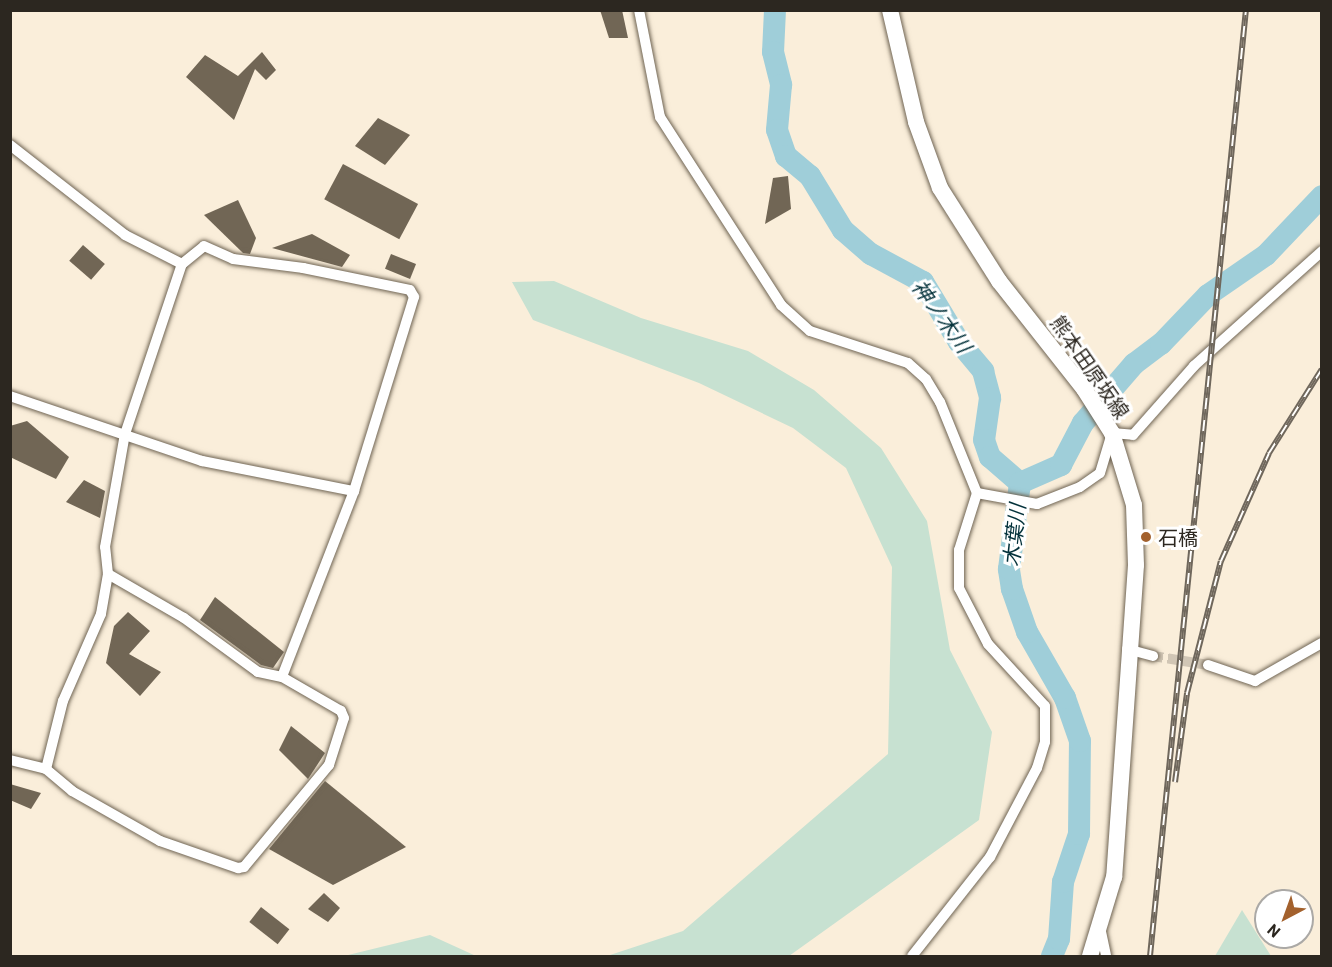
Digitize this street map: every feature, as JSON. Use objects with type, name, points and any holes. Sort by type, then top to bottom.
[{"type":"main road","name":"熊本田原坂線","points":[[890,10],[916,122],[940,189],[999,281],[1084,389],[1108,427],[1134,505],[1136,565],[1126,650],[1114,877],[1090,957]]},
{"type":"street","points":[[639,10],[660,117],[759,275],[781,305],[810,331],[908,363],[926,379],[967,459],[977,493],[958,550],[959,588],[988,644],[1045,706],[1045,742],[1037,768],[990,857],[912,957]]},
{"type":"street","points":[[10,145],[125,235],[182,264]]},
{"type":"street","points":[[46,770],[63,701],[101,614],[108,574],[105,547],[125,434],[182,264],[204,246],[233,259],[303,268],[410,290],[414,297],[354,491],[282,677]]},
{"type":"street","points":[[977,493],[1037,504],[1080,487],[1100,473],[1108,427],[1133,435],[1194,366],[1322,251]]},
{"type":"street","points":[[10,396],[202,461],[354,491]]},
{"type":"street","points":[[10,760],[46,770],[72,790],[160,841],[237,868],[244,867],[329,765],[344,718],[341,711],[282,677],[258,672],[184,618],[108,574]]},
{"type":"street","points":[[1208,665],[1255,681],[1322,643]]},
{"type":"street","points":[[1126,650],[1153,656]]},
{"type":"street","points":[[1100,927],[1106,957]]},
{"type":"green space","points":[[554,281],[641,318],[748,351],[814,390],[881,448],[927,521],[950,650],[992,732],[979,820],[789,956],[607,956],[683,931],[888,754],[892,567],[846,468],[793,428],[699,383],[533,320],[512,282]]},
{"type":"green space","points":[[1242,910],[1254,929],[1254,949],[1267,949],[1271,956],[1215,956]]},
{"type":"green space","points":[[430,935],[476,956],[344,956]]},
{"type":"building","points":[[600,10],[622,10],[628,38],[609,38]]},
{"type":"building","points":[[262,52],[276,70],[266,80],[255,69],[234,120],[186,77],[205,55],[238,76]]},
{"type":"building","points":[[378,118],[410,135],[385,165],[355,146]]},
{"type":"building","points":[[343,164],[418,204],[399,239],[324,199]]},
{"type":"building","points":[[788,176],[791,209],[765,224],[773,178]]},
{"type":"building","points":[[238,200],[256,238],[250,254],[243,253],[204,215]]},
{"type":"building","points":[[312,234],[350,255],[342,267],[272,248]]},
{"type":"building","points":[[83,245],[105,264],[91,280],[69,261]]},
{"type":"building","points":[[391,254],[416,264],[410,279],[385,269]]},
{"type":"building","points":[[27,421],[69,457],[56,479],[10,457],[10,426]]},
{"type":"building","points":[[84,480],[105,491],[100,518],[66,502]]},
{"type":"building","points":[[215,597],[284,652],[273,668],[261,665],[200,620]]},
{"type":"building","points":[[128,612],[150,631],[129,654],[161,672],[140,696],[106,663],[114,626]]},
{"type":"building","points":[[291,726],[325,753],[308,779],[279,750]]},
{"type":"building","points":[[325,781],[406,847],[333,885],[269,849]]},
{"type":"building","points":[[10,784],[41,793],[31,809],[10,800]]},
{"type":"building","points":[[324,893],[340,908],[328,922],[308,909]]},
{"type":"building","points":[[261,907],[289,929],[278,944],[249,922]]},
{"type":"waterway","name":"神ノ木川","points":[[775,10],[773,52],[781,85],[777,130],[786,156],[810,176],[843,230],[871,254],[923,282],[959,342],[983,371],[990,398],[984,440],[990,457],[1020,483]]},
{"type":"waterway","name":"木葉川","points":[[1052,956],[1059,939],[1063,882],[1079,834],[1080,741],[1065,698],[1027,632],[1012,589],[1009,569],[1020,483],[1061,465],[1083,423],[1134,364],[1161,344],[1208,295],[1266,255],[1322,196]]},
{"type":"tunnel","points":[[1153,656],[1208,665]]},
{"type":"railway","points":[[1150,956],[1246,10]]},
{"type":"railway","points":[[1175,782],[1187,693],[1221,561],[1269,453],[1322,369]]},
{"type":"place","name":"石橋","points":[[1146,537]]}]
